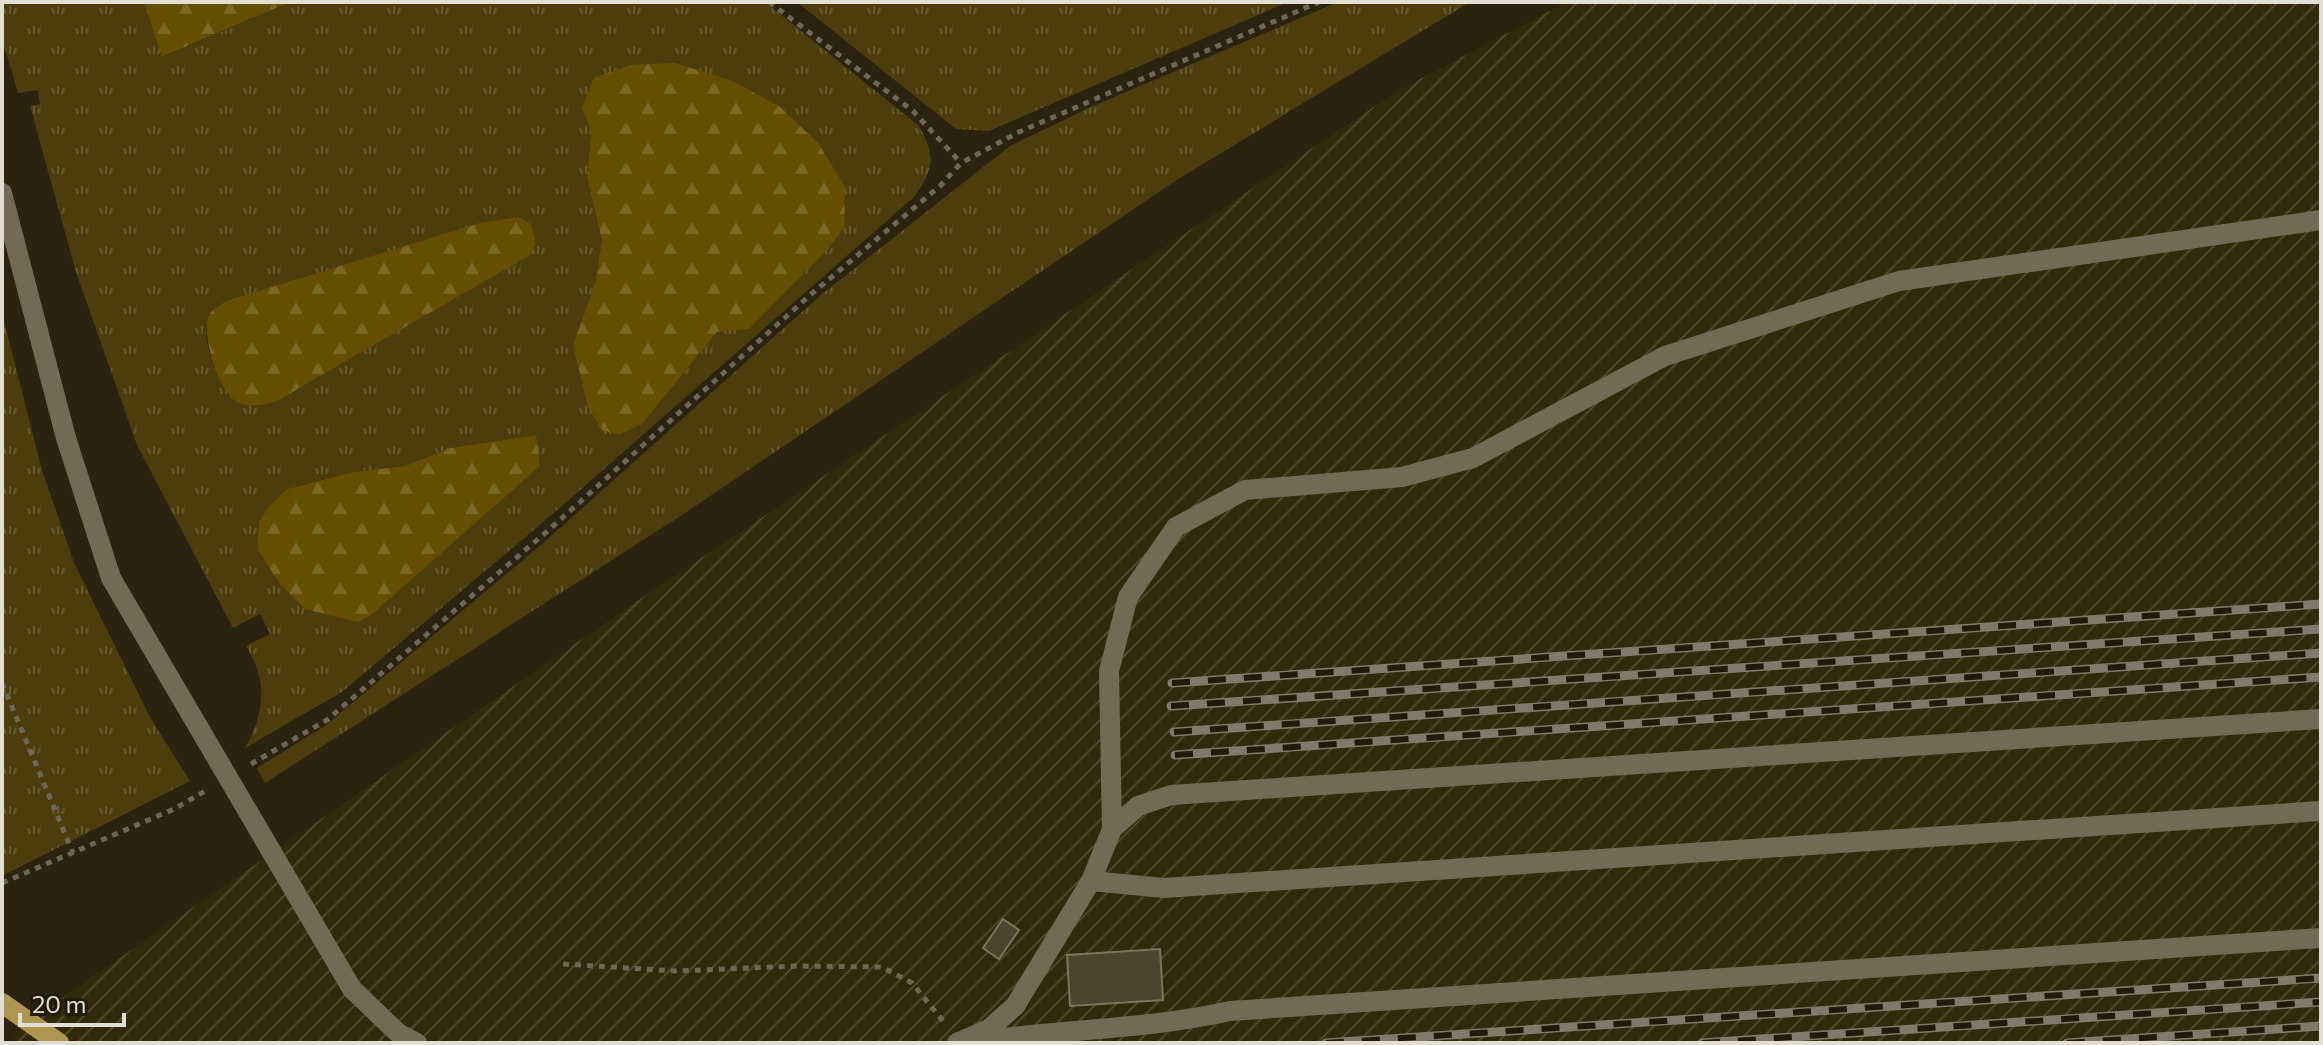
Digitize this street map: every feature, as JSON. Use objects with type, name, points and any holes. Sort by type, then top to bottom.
[{"type":"main road","points":[[2,1003],[59,1043]]},
{"type":"lane","points":[[2,193],[66,438],[111,578],[352,989],[398,1033],[417,1043]]},
{"type":"lane","points":[[952,1036],[989,1029],[1015,1006],[1091,881],[1112,829],[1109,671],[1128,597],[1176,527],[1245,490],[1402,477],[1473,458],[1665,356],[1899,281],[2321,220]]},
{"type":"lane","points":[[1112,829],[1138,806],[1171,795],[2321,719]]},
{"type":"lane","points":[[1091,881],[1164,888],[2321,811]]},
{"type":"lane","points":[[968,1043],[1049,1031],[1171,1024],[1230,1011],[2321,938]]},
{"type":"path","points":[[769,2],[913,111],[961,163]]},
{"type":"path","points":[[238,772],[327,720],[551,528],[809,296],[940,186],[961,163],[1019,132],[1319,2]]},
{"type":"path","points":[[2,683],[73,853]]},
{"type":"path","points":[[2,883],[174,809],[212,786]]},
{"type":"path","points":[[563,964],[676,971],[796,966],[882,967],[912,983],[926,996],[952,1036]]},
{"type":"shaded area","points":[[1567,2],[2321,2],[2321,1043],[8,1043],[66,995],[621,612],[1399,90]]},
{"type":"green space","points":[[2,2],[144,2],[163,57],[290,2],[765,2],[919,126],[930,154],[929,170],[915,196],[562,506],[342,692],[245,748],[257,722],[261,697],[258,672],[246,646],[270,634],[260,614],[233,628],[137,445],[76,272],[30,106],[40,104],[38,90],[18,93],[2,39]],"holes":[[[591,130],[717,332],[643,423],[573,345],[595,283],[602,243],[587,178]],[[536,244],[529,255],[277,401],[235,401],[222,383],[211,358],[206,333],[211,313],[226,301]],[[536,435],[270,505],[287,489],[353,472],[405,466],[450,448]]]},
{"type":"green space","points":[[144,2],[290,2],[162,57]]},
{"type":"green space","points":[[797,2],[1288,2],[989,131],[956,129]]},
{"type":"green space","points":[[1338,2],[1470,2],[1175,181],[679,517],[265,783],[257,768],[325,726],[541,545],[822,294],[1010,146],[1091,107]]},
{"type":"green space","points":[[675,63],[730,80],[779,106],[818,143],[844,185],[845,226],[828,249],[749,329],[717,332],[643,423],[619,435],[602,430],[588,407],[573,345],[595,283],[602,241],[587,178],[591,130],[582,107],[594,78],[631,65]]},
{"type":"green space","points":[[518,217],[531,224],[536,244],[530,255],[277,401],[244,405],[234,400],[222,384],[208,344],[207,331],[211,312],[226,301],[480,223]]},
{"type":"green space","points":[[2,313],[42,470],[74,563],[151,719],[190,781],[2,876]]},
{"type":"green space","points":[[536,435],[540,466],[371,615],[358,622],[305,609],[280,584],[258,550],[259,522],[270,505],[287,489],[353,472],[405,466],[450,448]]},
{"type":"building","points":[[1003,919],[1019,930],[999,959],[983,948]]},
{"type":"building","points":[[1160,949],[1163,1000],[1070,1006],[1067,955]]},
{"type":"railway","points":[[1172,683],[2321,604]]},
{"type":"railway","points":[[1171,706],[2321,629]]},
{"type":"railway","points":[[1174,732],[2321,653]]},
{"type":"railway","points":[[1175,755],[2321,677]]},
{"type":"railway","points":[[1326,1043],[2321,978]]},
{"type":"railway","points":[[1702,1043],[2321,1002]]},
{"type":"railway","points":[[2067,1043],[2321,1026]]}]
